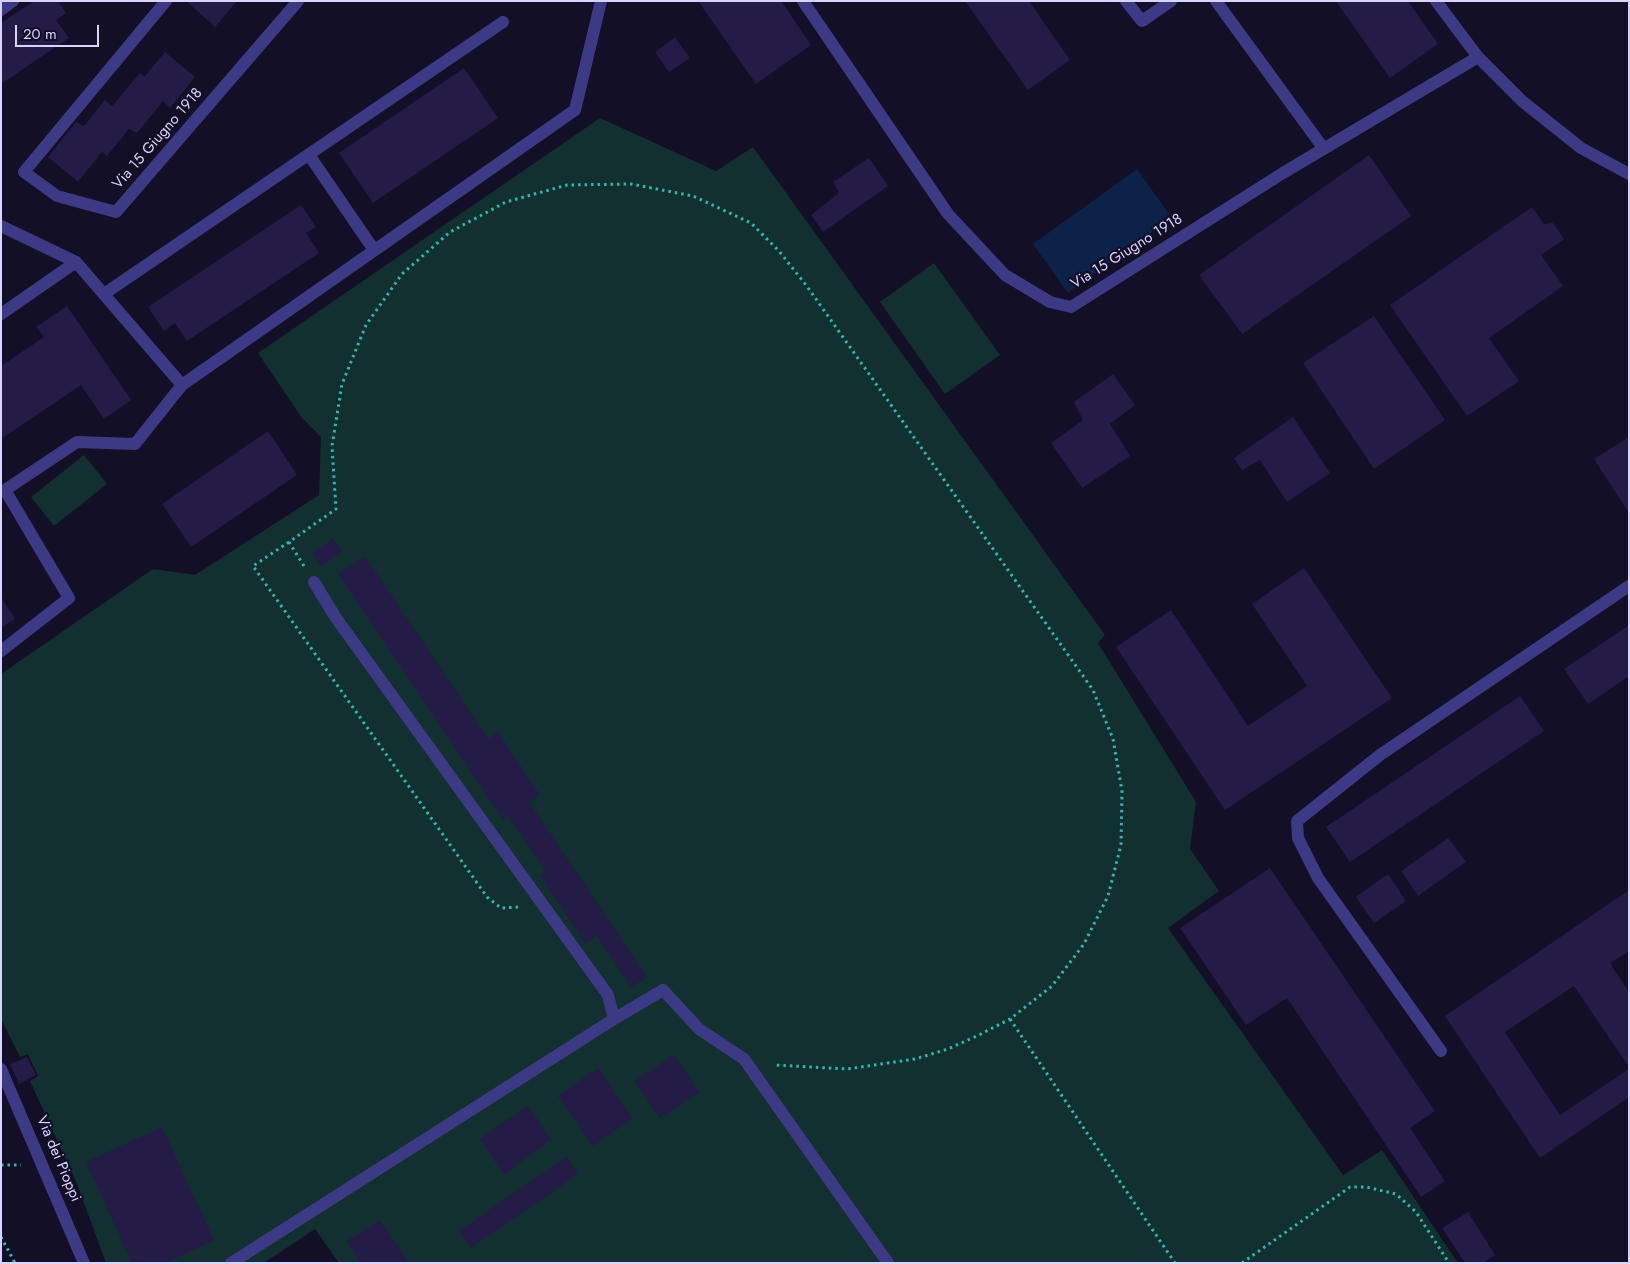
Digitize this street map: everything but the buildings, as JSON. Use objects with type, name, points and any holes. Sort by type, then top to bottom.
[{"type":"street","points":[[1,10],[13,1]]},
{"type":"street","name":"Via 15 Giugno 1918","points":[[166,1],[24,172],[57,196],[116,212],[298,1]]},
{"type":"street","points":[[1,651],[69,598],[4,490],[77,442],[135,444],[182,384],[575,110],[600,1]]},
{"type":"street","name":"Via 15 Giugno 1918","points":[[803,1],[948,214],[1005,275],[1050,302],[1071,307],[1324,149],[1478,57]]},
{"type":"street","points":[[1126,1],[1142,21],[1171,1]]},
{"type":"street","points":[[1216,1],[1324,149]]},
{"type":"street","points":[[1436,1],[1478,57],[1522,101],[1581,148],[1629,174]]},
{"type":"street","points":[[104,294],[503,22]]},
{"type":"street","points":[[309,155],[374,250]]},
{"type":"street","points":[[1,226],[76,262],[182,384]]},
{"type":"street","points":[[1,314],[76,262]]},
{"type":"street","points":[[314,582],[336,618],[608,995],[614,1019]]},
{"type":"street","points":[[1440,1051],[1318,878],[1298,838],[1298,820],[1380,755],[1629,586]]},
{"type":"street","points":[[232,1263],[614,1019],[663,990],[699,1029],[744,1059],[888,1263]]},
{"type":"street","name":"Via dei Pioppi","points":[[1,1068],[84,1263]]},
{"type":"path","points":[[544,906],[501,908],[487,897],[253,566],[336,509],[332,446],[342,384],[366,325],[402,274],[450,232],[506,202],[567,186],[631,184],[693,196],[751,223],[779,251],[806,284],[1093,690],[1113,739],[1122,792],[1120,845],[1108,896],[1084,944],[1052,986],[1010,1019],[948,1049],[881,1066],[847,1069],[812,1069],[778,1066],[744,1059]]},
{"type":"path","points":[[289,542],[300,561]]},
{"type":"path","points":[[1010,1019],[1174,1263]]},
{"type":"path","points":[[1,1165],[21,1165]]},
{"type":"path","points":[[1242,1263],[1350,1187],[1366,1187],[1396,1194],[1416,1212],[1449,1263]]},
{"type":"path","points":[[1,1237],[15,1263]]},
{"type":"green space","points":[[600,118],[716,171],[753,147],[1105,635],[1098,643],[1196,802],[1190,849],[1219,891],[1168,928],[1343,1175],[1382,1150],[1458,1263],[339,1263],[315,1229],[264,1263],[106,1263],[77,1184],[30,1081],[38,1076],[28,1054],[20,1057],[1,1019],[1,674],[153,569],[195,575],[319,495],[321,437],[302,418],[258,353]]},
{"type":"green space","points":[[934,263],[1000,355],[945,394],[880,302]]},
{"type":"green space","points":[[84,455],[107,484],[54,526],[31,497]]},
{"type":"water","points":[[1137,169],[1172,218],[1068,293],[1033,244]]}]
